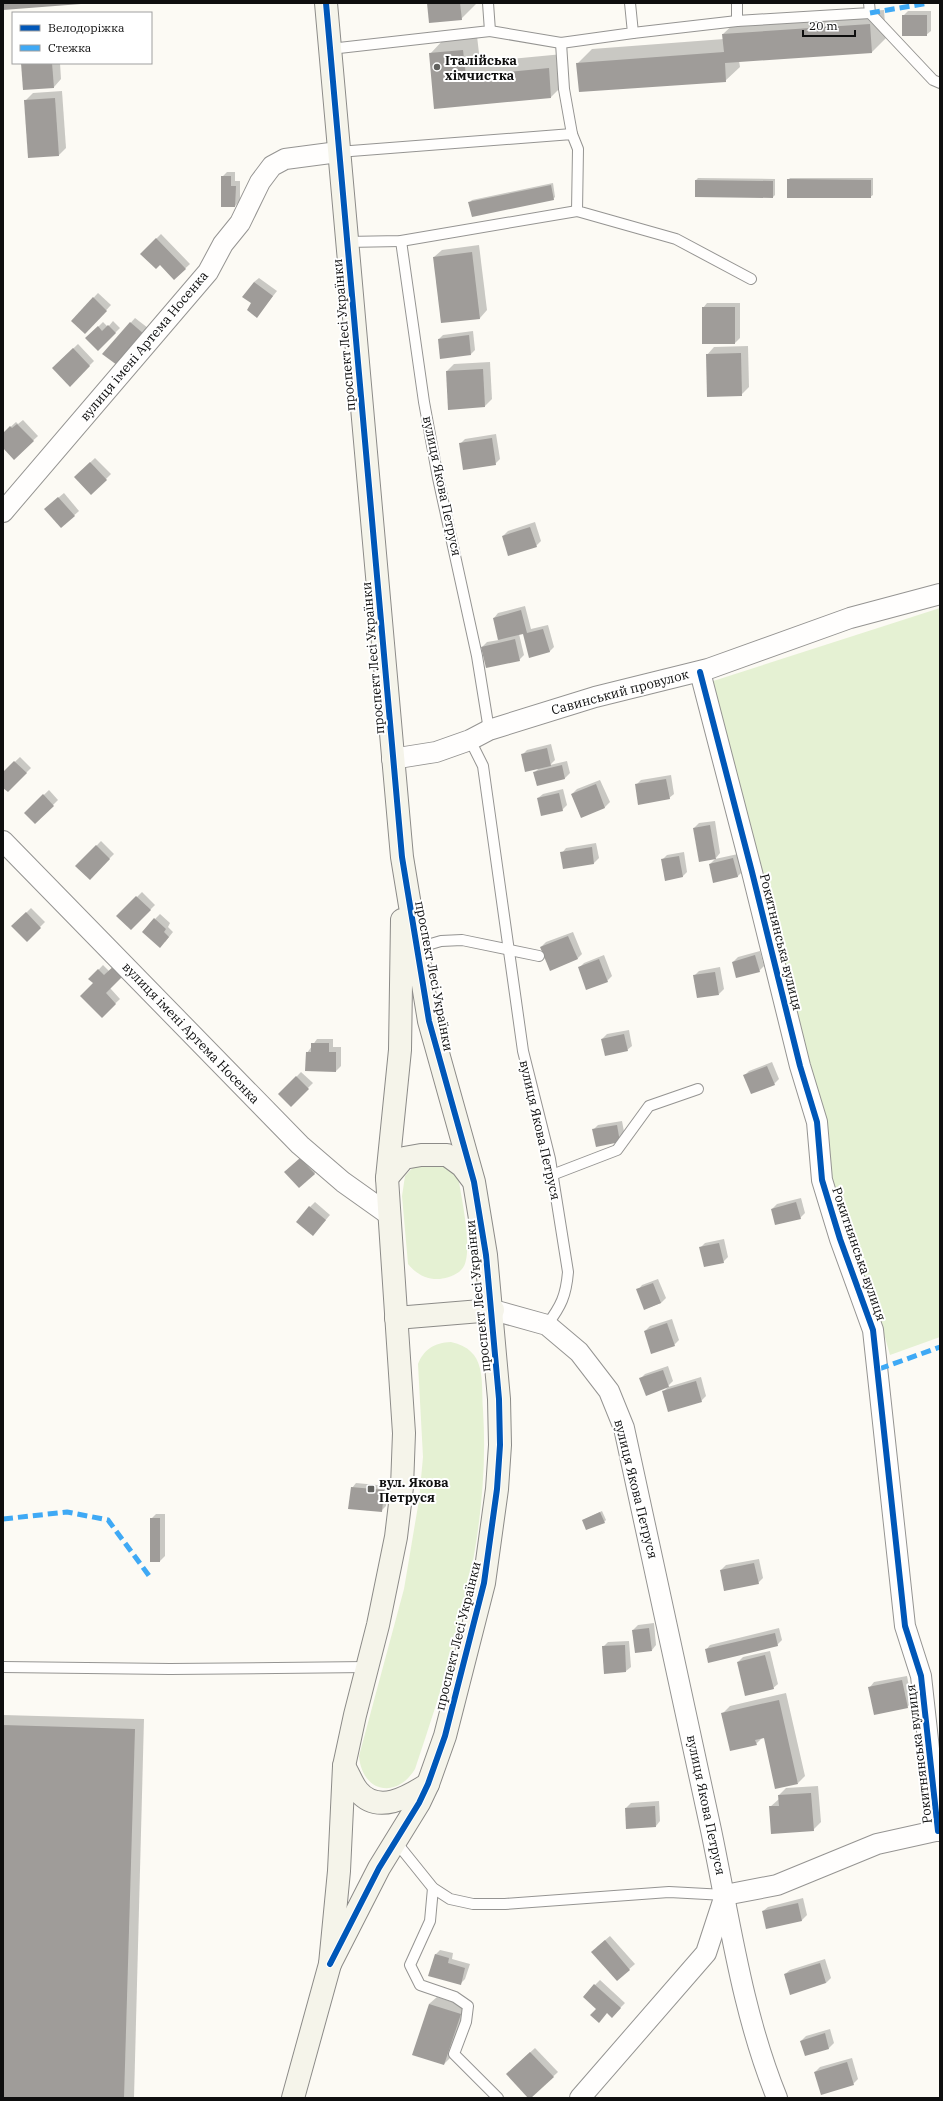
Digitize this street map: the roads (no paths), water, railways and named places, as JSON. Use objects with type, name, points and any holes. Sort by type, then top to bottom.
[{"type":"street","name":"проспект Лесі Українки","points":[[326,3],[346,242],[372,515],[392,759],[402,857],[434,1043],[474,1182],[484,1240],[492,1310],[500,1445],[492,1535],[479,1610],[445,1736],[428,1784],[396,1842],[379,1868],[330,1964]]},
{"type":"street","name":"вулиця імені Артема Носенка","points":[[3,512],[208,272],[223,244],[240,223],[260,182],[272,166],[285,159],[338,152]]},
{"type":"street","name":"Савинський провулок","points":[[392,759],[436,752],[470,740],[489,730],[595,697],[700,672],[850,618],[940,594]]},
{"type":"street","name":"Рокитнянська вулиця","points":[[700,672],[752,872],[800,1066],[817,1122],[822,1180],[840,1239],[873,1330],[905,1626],[920,1676],[939,1830]]},
{"type":"street","name":"вулиця імені Артема Носенка","points":[[3,841],[300,1145],[343,1182],[388,1214]]},
{"type":"street","name":"проспект Лесі Українки","points":[[292,2098],[330,1964],[339,1871],[344,1766],[396,1537],[402,1487],[404,1433],[388,1214],[387,1178],[400,1050],[402,857]]},
{"type":"street","points":[[387,1178],[404,1158],[421,1155],[448,1155],[462,1166],[474,1182]]},
{"type":"street","points":[[396,1318],[492,1310],[547,1325]]},
{"type":"street","name":"вулиця Якова Петруся","points":[[547,1325],[579,1352],[608,1391],[624,1428],[725,1895],[742,1986],[761,2059],[777,2098]]},
{"type":"street","points":[[344,1766],[358,1791],[370,1800],[390,1804],[409,1796],[428,1784]]},
{"type":"street","points":[[580,2098],[706,1953],[725,1895],[777,1885],[877,1844],[939,1830]]},
{"type":"lane","points":[[488,3],[490,31]]},
{"type":"lane","points":[[630,3],[633,33]]},
{"type":"lane","points":[[737,3],[737,21]]},
{"type":"lane","points":[[330,49],[490,31],[561,43],[737,21],[870,8],[933,80],[940,83]]},
{"type":"lane","points":[[561,43],[564,89],[572,134],[578,149],[577,210]]},
{"type":"lane","points":[[338,152],[572,134]]},
{"type":"lane","points":[[346,242],[401,241],[577,210],[676,239],[751,279]]},
{"type":"lane","name":"вулиця Якова Петруся","points":[[401,241],[424,402],[438,478],[476,648],[489,730]]},
{"type":"lane","name":"вулиця Якова Петруся","points":[[470,740],[483,766],[523,1051],[552,1176],[568,1272],[567,1290],[561,1306],[547,1325]]},
{"type":"lane","points":[[417,948],[441,941],[462,940],[539,956]]},
{"type":"lane","points":[[552,1176],[617,1150],[649,1106],[698,1089]]},
{"type":"lane","points":[[3,1667],[170,1669],[367,1667]]},
{"type":"lane","points":[[396,1842],[433,1888],[450,1899],[473,1904],[506,1904],[669,1892],[725,1895]]},
{"type":"lane","points":[[433,1888],[430,1921],[410,1965],[420,1985],[455,1997],[468,2006],[466,2022],[454,2054],[498,2098]]},
{"type":"place","name":"Італійська хімчистка","points":[[437,67]]},
{"type":"place","name":"вул. Якова Петруся","points":[[371,1489]]}]
